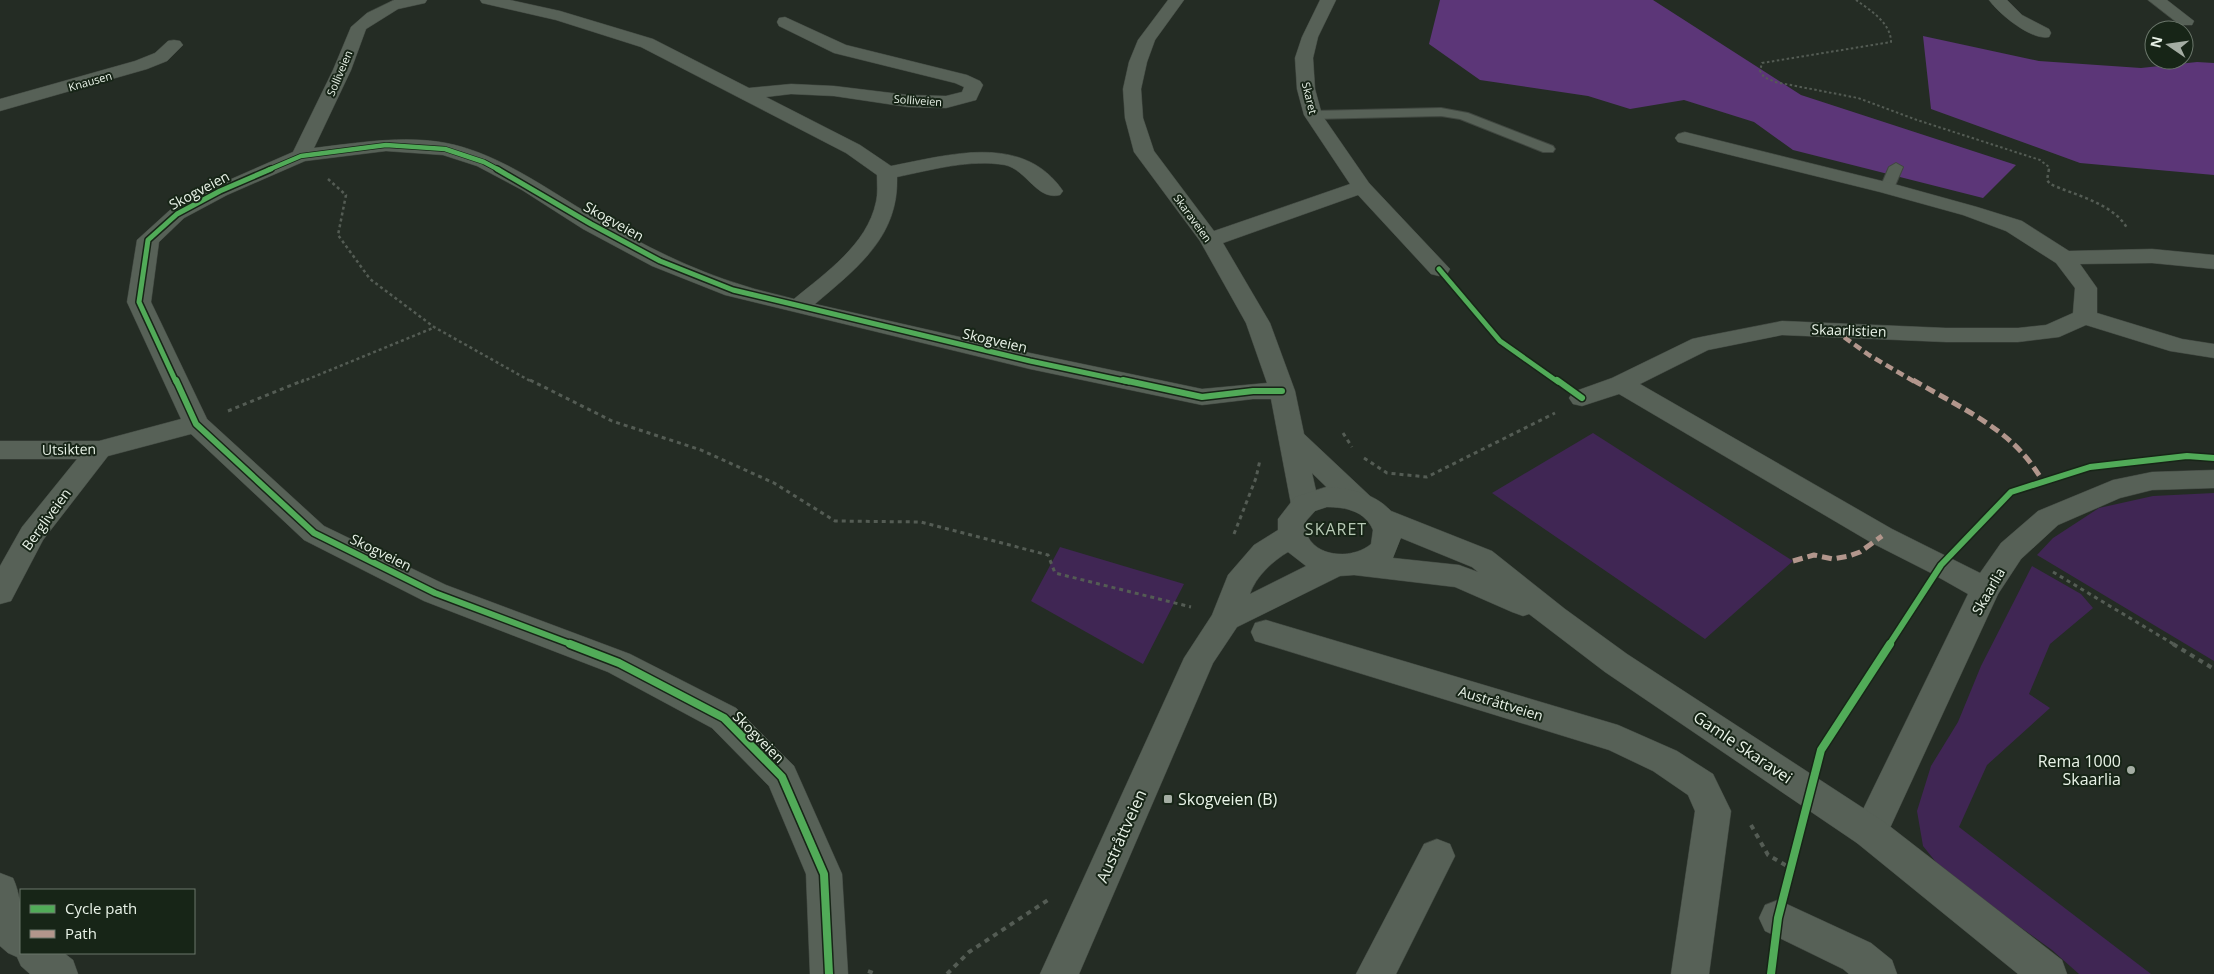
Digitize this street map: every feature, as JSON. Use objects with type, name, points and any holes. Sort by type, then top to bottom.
[{"type":"street","name":"Solliveien","points":[[301,156],[342,70],[359,27],[373,16],[385,2],[419,0]]},
{"type":"street","points":[[488,0],[560,16],[647,43],[853,149],[888,173],[962,160],[996,158],[1021,164],[1053,191]]},
{"type":"street","name":"Skaraveien","points":[[1176,0],[1147,40],[1138,62],[1132,89],[1134,118],[1144,152],[1210,240],[1258,323],[1282,390],[1294,440],[1305,504]]},
{"type":"street","name":"Skaret","points":[[1328,0],[1310,37],[1304,58],[1306,89],[1313,115],[1362,187],[1438,269]]},
{"type":"street","points":[[1997,0],[2016,18],[2042,32]]},
{"type":"street","points":[[2156,0],[2185,20]]},
{"type":"street","name":"Solliveien","points":[[745,94],[791,89],[834,91],[908,101],[946,102],[970,96],[974,85],[961,79],[840,50],[785,22]]},
{"type":"street","name":"Knausen","points":[[0,105],[141,65],[160,57],[174,45]]},
{"type":"street","points":[[1685,138],[1887,188],[1970,211],[2014,226],[2064,258],[2086,288],[2085,317],[2179,346],[2214,351]]},
{"type":"street","name":"Skogveien","points":[[829,974],[824,874],[782,777],[724,718],[619,663],[435,593],[314,533],[196,424],[140,302],[148,240],[177,214],[220,191],[301,156],[386,145],[445,149],[484,162],[529,186],[591,224],[660,261],[733,290],[1030,361],[1202,397],[1253,391],[1282,390]]},
{"type":"street","points":[[798,307],[841,270],[873,237],[886,203],[888,173]]},
{"type":"street","points":[[1210,240],[1362,187]]},
{"type":"street","points":[[2064,258],[2152,256],[2214,262]]},
{"type":"street","name":"Skaarlistien","points":[[1582,398],[1621,384],[1701,344],[1782,328],[1946,335],[2018,335],[2051,332],[2085,317]]},
{"type":"street","points":[[1621,384],[1882,536],[1986,590]]},
{"type":"street","name":"Utsikten","points":[[0,450],[99,450],[196,424]]},
{"type":"street","points":[[1294,440],[1371,510]]},
{"type":"street","name":"Bergliveien","points":[[0,594],[32,534],[99,450]]},
{"type":"street","name":"Skaarlia","points":[[1870,832],[1986,590],[2011,551],[2048,518],[2121,488],[2152,481],[2214,479]]},
{"type":"street","points":[[1346,565],[1320,561],[1301,548],[1292,536],[1292,519],[1305,504],[1326,497],[1340,497],[1371,510]]},
{"type":"street","name":"Austråttveien","points":[[1226,619],[1346,565],[1374,559],[1384,550],[1388,541],[1387,528],[1371,510]]},
{"type":"street","name":"Gamle Skaravei","points":[[1371,510],[1482,559],[1554,618],[1616,663],[1870,832],[2048,974]]},
{"type":"street","name":"Austråttveien","points":[[1060,974],[1200,658],[1226,619],[1239,583],[1264,553],[1292,536]]},
{"type":"street","name":"Gamle Skaravei","points":[[1346,565],[1459,576],[1554,618]]},
{"type":"street","name":"Austråttveien","points":[[1266,632],[1618,739],[1666,761],[1701,786],[1713,811],[1690,974]]},
{"type":"street","points":[[1375,974],[1437,856]]},
{"type":"street","points":[[0,890],[9,929],[20,939]]},
{"type":"street","points":[[1778,918],[1857,956],[1878,974]]},
{"type":"street","points":[[36,954],[59,974]]},
{"type":"lane","points":[[1313,115],[1441,112],[1463,116],[1548,149]]},
{"type":"lane","points":[[1887,188],[1896,167]]},
{"type":"path","points":[[1856,0],[1881,20],[1891,35],[1891,42],[1882,46],[1762,63],[1760,66],[1764,77],[1784,85],[1858,98],[1917,120],[2040,160],[2050,167],[2047,180],[2050,184],[2116,214],[2126,222],[2128,228],[2126,230]]},
{"type":"path","points":[[301,156],[346,195],[338,234],[370,279],[434,327],[531,380],[612,421],[701,450],[774,483],[835,521],[921,522],[1048,555],[1055,573],[1193,608]]},
{"type":"path","points":[[196,424],[434,327]]},
{"type":"path","points":[[1363,457],[1387,473],[1427,477],[1582,398]]},
{"type":"path","points":[[1343,433],[1354,452]]},
{"type":"path","points":[[1231,540],[1256,478],[1261,454]]},
{"type":"path","points":[[2053,572],[2214,669]]},
{"type":"path","points":[[1778,918],[1794,861]]},
{"type":"path","points":[[948,974],[969,952],[1038,904],[1054,896]]},
{"type":"shaded area","points":[[1440,0],[1653,0],[1801,95],[2016,165],[1983,198],[1793,150],[1754,122],[1684,100],[1630,109],[1588,96],[1480,80],[1429,44]]},
{"type":"shaded area","points":[[1923,36],[2039,61],[2144,68],[2144,70],[2194,70],[2194,62],[2214,63],[2214,175],[2080,163],[1931,109]]},
{"type":"shaded area","points":[[1593,433],[1793,561],[1705,639],[1492,493]]},
{"type":"shaded area","points":[[2214,493],[2214,661],[2037,555],[2053,538],[2099,508],[2153,496]]},
{"type":"shaded area","points":[[1060,547],[1184,584],[1143,664],[1031,601]]},
{"type":"shaded area","points":[[2032,566],[2081,594],[2093,608],[2050,644],[2029,694],[2050,708],[1987,765],[1959,827],[2151,974],[2079,974],[2052,950],[1944,872],[1923,846],[1917,811],[1931,766],[1958,722],[1981,666]]},
{"type":"marked path","points":[[1834,330],[1869,355],[1963,409],[2002,435],[2023,453],[2044,482]]},
{"type":"marked path","points":[[1793,561],[1814,555],[1833,559],[1849,556],[1860,552],[1882,536]]},
{"type":"cycle path","points":[[829,974],[824,874],[782,777],[724,718],[619,663],[435,593],[314,533],[196,424],[139,302],[148,240],[177,214],[220,191],[301,156],[386,145],[445,149],[484,162],[529,186],[591,224],[660,261],[733,290],[1030,361],[1202,397],[1253,391],[1282,391]]},
{"type":"cycle path","points":[[1439,269],[1500,341],[1582,398]]},
{"type":"cycle path","points":[[1771,974],[1778,918],[1821,750],[1941,565],[2011,492],[2090,467],[2187,456],[2214,458]]},
{"type":"place","name":"Rema 1000 Skaarlia","points":[[2131,770]]},
{"type":"place","name":"Skogveien (B)","points":[[1168,799]]},
{"type":"district","name":"SKARET","points":[[1336,529]]}]
